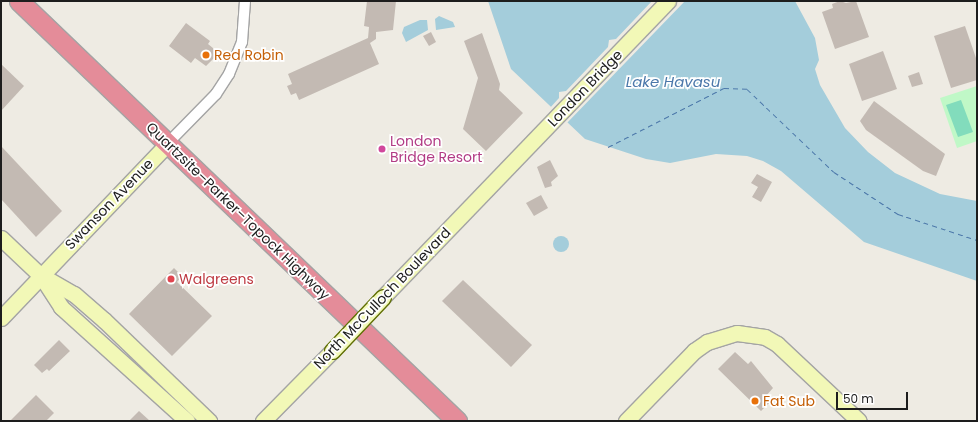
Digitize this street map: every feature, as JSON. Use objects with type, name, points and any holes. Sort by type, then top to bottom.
[{"type":"highway","name":"Quartzsite–Parker–Topock Highway","points":[[19,1],[457,421]]},
{"type":"street","name":"Swanson Avenue","points":[[1,318],[216,94],[229,74],[242,42],[245,1]]},
{"type":"street","name":"London Bridge","points":[[501,175],[668,1]]},
{"type":"street","name":"North McCulloch Boulevard","points":[[263,421],[501,175]]},
{"type":"street","points":[[1,238],[41,276],[61,307],[188,421]]},
{"type":"street","points":[[41,276],[74,294],[209,421]]},
{"type":"street","points":[[626,421],[694,351],[707,342],[737,333],[765,337],[777,344],[859,421]]},
{"type":"green space","points":[[977,86],[977,141],[957,148],[940,98]]},
{"type":"green space","points":[[961,100],[973,132],[958,137],[946,105]]},
{"type":"water","name":"Lake Havasu","points":[[488,1],[795,1],[815,38],[819,60],[815,69],[820,85],[845,128],[868,152],[895,173],[940,194],[977,201],[977,281],[864,242],[781,171],[763,161],[747,156],[716,154],[670,163],[646,159],[585,139],[511,69]]},
{"type":"water","points":[[439,16],[453,22],[455,27],[436,30],[435,19]]},
{"type":"water","points":[[420,20],[427,20],[428,30],[406,42],[402,33],[404,27]]},
{"type":"water","points":[[558,236],[564,236],[569,241],[567,250],[564,252],[558,252],[553,247],[553,241]]},
{"type":"pier","points":[[652,1],[685,1],[566,124],[549,109],[559,98],[559,92],[566,91],[608,47],[609,40],[616,39]]},
{"type":"building","points":[[367,1],[396,1],[393,30],[376,32],[376,39],[370,43],[379,64],[299,100],[296,93],[291,95],[287,86],[292,84],[288,74],[368,38],[369,27],[364,26]]},
{"type":"building","points":[[840,1],[846,3],[856,1],[869,37],[835,49],[822,12],[833,8],[832,4]]},
{"type":"building","points":[[186,23],[210,41],[208,44],[219,53],[206,66],[195,58],[191,63],[169,46]]},
{"type":"building","points":[[965,26],[977,61],[977,80],[951,88],[934,36]]},
{"type":"building","points":[[431,32],[436,42],[429,46],[423,36]]},
{"type":"building","points":[[482,33],[500,84],[499,90],[523,113],[486,151],[463,129],[478,78],[464,41]]},
{"type":"building","points":[[883,51],[897,89],[862,101],[849,64]]},
{"type":"building","points":[[1,64],[24,86],[1,111]]},
{"type":"building","points":[[919,72],[923,84],[912,87],[908,76]]},
{"type":"building","points":[[874,101],[945,154],[936,176],[923,171],[866,130],[860,121]]},
{"type":"building","points":[[1,146],[62,211],[36,237],[1,199]]},
{"type":"building","points":[[550,160],[558,176],[551,182],[552,186],[545,188],[537,167]]},
{"type":"building","points":[[757,174],[772,182],[761,202],[752,197],[758,187],[751,183]]},
{"type":"building","points":[[541,195],[548,208],[534,216],[526,203]]},
{"type":"building","name":"Walgreens","points":[[174,268],[182,276],[177,282],[212,316],[172,356],[129,314]]},
{"type":"building","points":[[463,280],[532,345],[511,367],[442,301]]},
{"type":"building","points":[[59,340],[70,351],[49,371],[47,369],[42,373],[34,365]]},
{"type":"building","points":[[735,352],[748,364],[751,361],[773,388],[766,396],[771,401],[761,411],[718,369]]},
{"type":"building","points":[[36,395],[54,413],[46,421],[10,421]]},
{"type":"building","points":[[139,411],[150,421],[129,421]]},
{"type":"ferry route","points":[[608,147],[724,88],[747,89],[834,172],[898,214],[977,240]]},
{"type":"place","name":"Red Robin","points":[[206,55]]},
{"type":"place","name":"London Bridge Resort","points":[[382,149]]},
{"type":"place","name":"Walgreens","points":[[171,279]]},
{"type":"place","name":"Fat Sub","points":[[755,401]]}]
